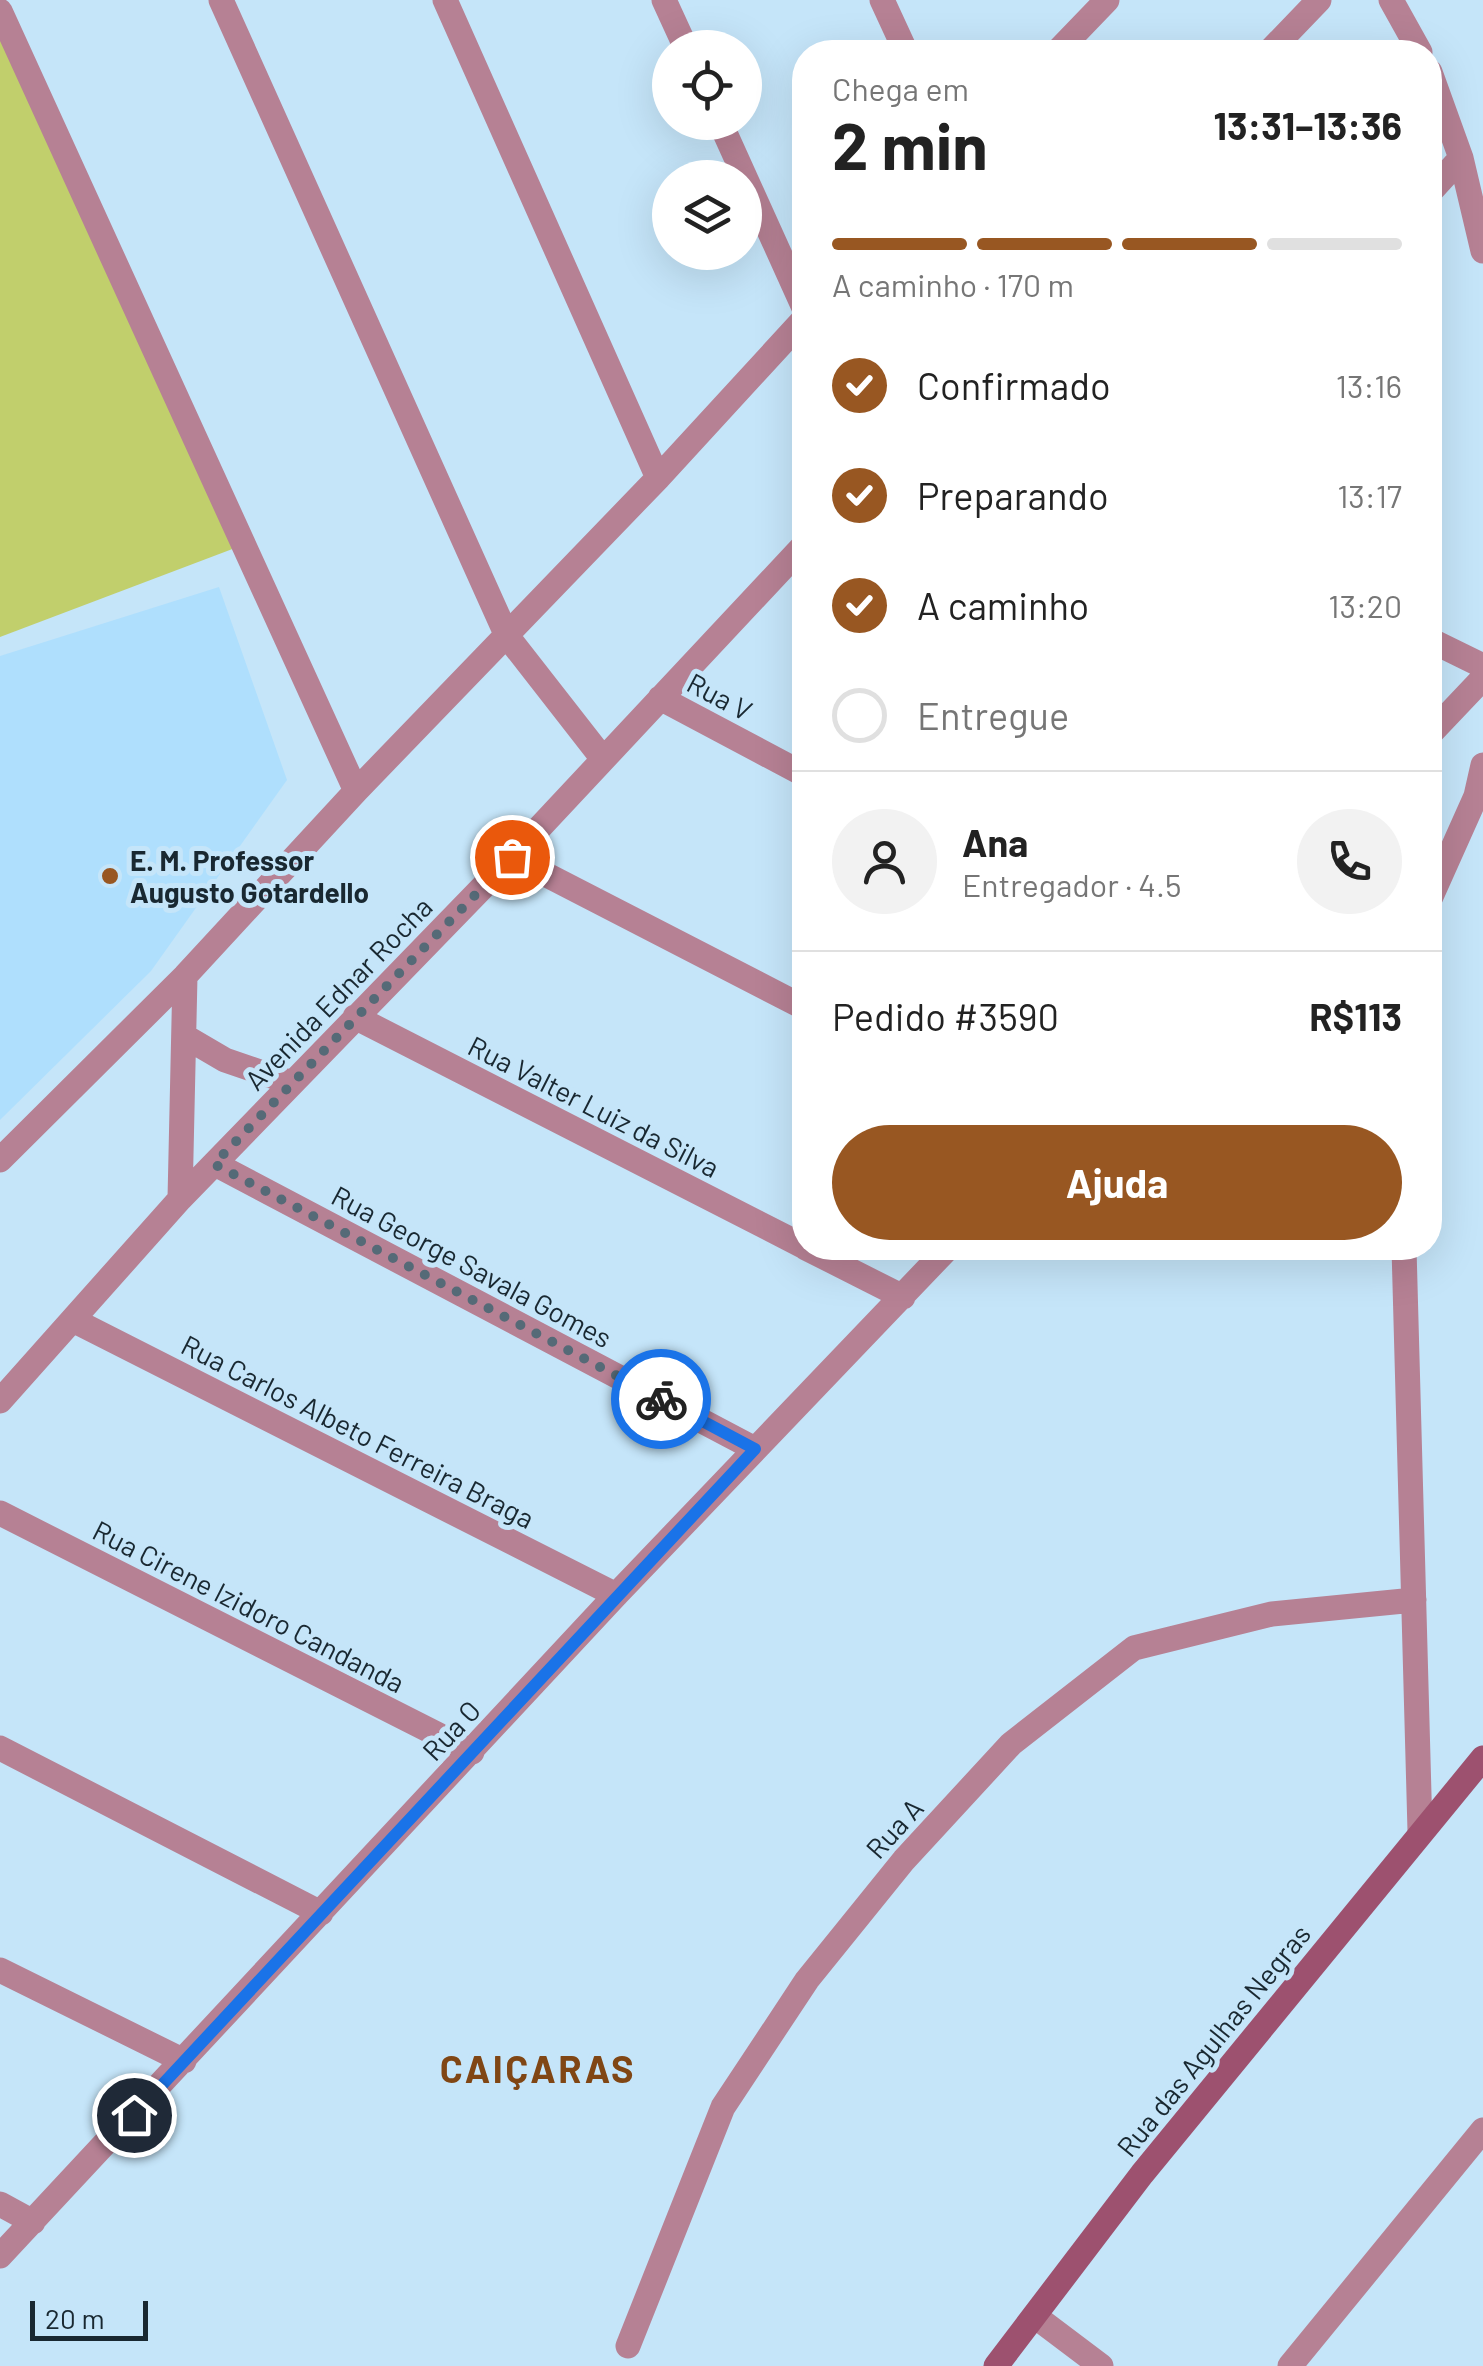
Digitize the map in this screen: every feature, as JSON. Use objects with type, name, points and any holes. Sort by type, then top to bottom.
[{"type":"street","points":[[221,0],[506,636],[603,759]]},
{"type":"street","points":[[444,0],[658,478]]},
{"type":"street","points":[[664,0],[678,30]]},
{"type":"street","points":[[882,0],[900,40]]},
{"type":"street","points":[[1069,40],[1107,0]]},
{"type":"street","points":[[1281,40],[1319,0]]},
{"type":"street","points":[[1391,0],[1413,40]]},
{"type":"street","points":[[0,12],[356,791]]},
{"type":"street","points":[[1442,105],[1461,158],[1483,251]]},
{"type":"street","points":[[728,140],[792,281]]},
{"type":"street","points":[[1442,179],[1461,158]]},
{"type":"street","points":[[0,1160],[186,976],[356,791],[658,478],[792,332]]},
{"type":"street","name":"Avenida Ednar Rocha","points":[[0,1401],[180,1199],[512,857],[792,558]]},
{"type":"street","points":[[1442,646],[1483,666]]},
{"type":"street","points":[[1442,721],[1483,678]]},
{"type":"street","name":"Rua V","points":[[660,698],[792,768]]},
{"type":"street","points":[[1442,873],[1476,796],[1483,765]]},
{"type":"street","points":[[512,857],[792,1001]]},
{"type":"street","points":[[180,1199],[186,976]]},
{"type":"street","name":"Rua Valter Luiz da Silva","points":[[355,1018],[792,1240]]},
{"type":"street","points":[[184,1036],[225,1060],[292,1083]]},
{"type":"street","name":"Rua George Savala Gomes","points":[[214,1164],[755,1449]]},
{"type":"street","name":"Rua Valter Luiz da Silva","points":[[830,1260],[903,1297]]},
{"type":"street","name":"Rua O","points":[[0,2256],[616,1596],[937,1260]]},
{"type":"street","points":[[1404,1260],[1420,1831]]},
{"type":"street","name":"Rua Carlos Albeto Ferreira Braga","points":[[73,1320],[616,1596]]},
{"type":"street","name":"Rua Cirene Izidoro Candanda","points":[[0,1513],[472,1752]]},
{"type":"street","name":"Rua A","points":[[628,2346],[724,2106],[807,1980],[904,1860],[1011,1744],[1134,1648],[1272,1614],[1414,1600]]},
{"type":"street","points":[[0,1748],[321,1912]]},
{"type":"street","name":"Rua das Agulhas Negras","points":[[996,2366],[1142,2174],[1483,1758]]},
{"type":"street","points":[[0,1970],[184,2062]]},
{"type":"street","points":[[1290,2366],[1483,2130]]},
{"type":"street","points":[[0,2204],[34,2222]]},
{"type":"street","points":[[1036,2317],[1101,2366]]},
{"type":"shaded area","name":"E. M. Professor Augusto Gotardello","points":[[219,587],[287,780],[151,971],[0,1120],[0,656]]},
{"type":"green space","points":[[0,11],[243,545],[0,637]]},
{"type":"way so far","points":[[512,857],[214,1164],[661,1399]]},
{"type":"place","name":"E. M. Professor Augusto Gotardello","points":[[110,876]]},
{"type":"district","name":"CAIÇARAS","points":[[538,2068]]},
{"type":"route","points":[[134,2115],[755,1449],[661,1399]]}]
